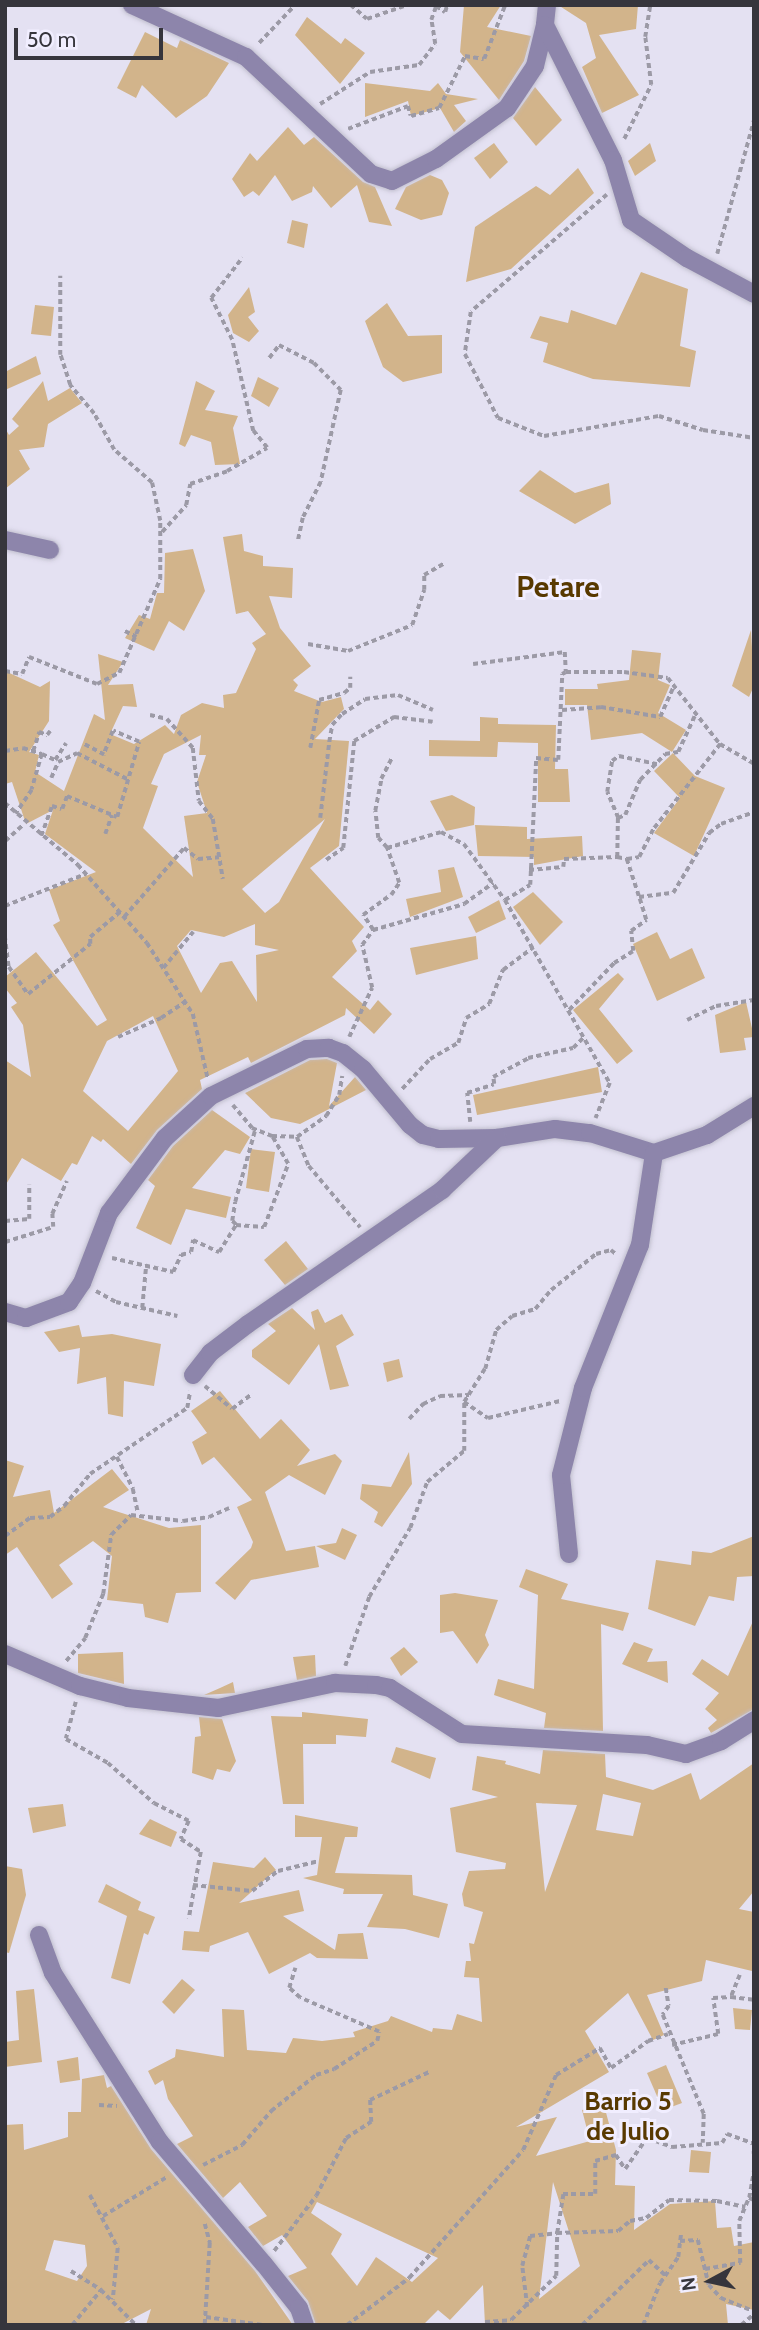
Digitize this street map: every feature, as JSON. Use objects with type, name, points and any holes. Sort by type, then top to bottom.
[{"type":"street","points":[[132,5],[246,57],[333,134],[371,174],[392,181],[436,159],[508,108],[536,66],[547,5]]},
{"type":"street","points":[[545,25],[613,160],[631,220],[712,273],[754,294]]},
{"type":"street","points":[[5,540],[50,550]]},
{"type":"street","points":[[5,1311],[26,1318],[56,1310],[69,1302],[82,1283],[93,1250],[129,1180],[165,1138],[211,1096],[307,1049],[329,1048],[343,1053],[423,1135],[497,1138],[555,1129],[590,1133],[654,1153],[707,1135],[754,1106]]},
{"type":"street","points":[[192,1375],[211,1353],[248,1324],[442,1190],[497,1138]]},
{"type":"street","points":[[569,1554],[561,1475],[583,1388],[640,1245],[654,1153]]},
{"type":"street","points":[[5,1654],[80,1686],[128,1698],[218,1708],[335,1683],[390,1688],[462,1734],[647,1745],[686,1754],[721,1741],[754,1720]]},
{"type":"street","points":[[39,1935],[53,1973],[183,2171],[299,2308],[305,2325]]},
{"type":"path","points":[[246,57],[295,5]]},
{"type":"path","points":[[351,5],[367,19],[407,5]]},
{"type":"path","points":[[307,113],[370,72],[419,65],[435,44],[431,20],[436,6],[445,12],[447,5]]},
{"type":"path","points":[[333,134],[408,106],[411,116],[439,108],[465,56],[484,59],[505,5]]},
{"type":"path","points":[[613,160],[651,85],[645,37],[650,5]]},
{"type":"path","points":[[712,273],[754,120]]},
{"type":"path","points":[[619,184],[471,312],[465,354],[498,418],[544,436],[659,416],[703,430],[754,438]]},
{"type":"path","points":[[161,533],[186,505],[190,484],[227,471],[267,448],[253,431],[232,341],[211,298],[242,258]]},
{"type":"path","points":[[5,671],[22,674],[29,657],[97,684],[119,673],[137,637],[160,579],[161,533],[152,483],[114,450],[94,414],[70,385],[60,355],[60,276]]},
{"type":"path","points":[[270,358],[279,345],[314,363],[341,390],[321,482],[303,518],[298,541]]},
{"type":"path","points":[[308,644],[348,650],[412,625],[424,590],[424,575],[445,563]]},
{"type":"path","points":[[125,631],[137,637]]},
{"type":"path","points":[[473,664],[565,652],[566,673]]},
{"type":"path","points":[[505,900],[530,885],[536,758],[558,760],[562,674],[624,672],[668,678],[720,744],[754,764]]},
{"type":"path","points":[[310,748],[319,700],[344,693],[350,688],[350,677]]},
{"type":"path","points":[[562,710],[601,707],[660,717],[674,686]]},
{"type":"path","points":[[320,818],[332,725],[342,713],[365,699],[398,695],[433,710]]},
{"type":"path","points":[[150,715],[167,719],[194,748],[199,801],[213,819],[223,879]]},
{"type":"path","points":[[618,818],[625,814],[640,780],[665,754],[678,752],[695,715]]},
{"type":"path","points":[[326,860],[343,848],[354,740],[394,717],[433,722]]},
{"type":"path","points":[[32,753],[39,733],[47,735],[50,731]]},
{"type":"path","points":[[41,836],[52,806],[62,809],[67,796],[117,817],[139,742],[113,731],[104,755],[83,744]]},
{"type":"path","points":[[5,751],[23,748],[55,760],[66,743]]},
{"type":"path","points":[[529,870],[563,867],[564,859],[639,857],[654,828],[720,744]]},
{"type":"path","points":[[51,778],[58,762],[77,753],[129,780]]},
{"type":"path","points":[[16,814],[32,790],[42,754]]},
{"type":"path","points":[[617,857],[618,818],[607,792],[612,761],[619,756],[657,764]]},
{"type":"path","points":[[373,930],[363,915],[391,895],[400,883],[387,848],[378,838],[375,811],[381,779],[392,757]]},
{"type":"path","points":[[5,803],[25,824],[86,873],[163,968],[193,1014],[211,1096]]},
{"type":"path","points":[[639,897],[673,893],[709,834],[721,824],[754,813]]},
{"type":"path","points":[[105,834],[111,815]]},
{"type":"path","points":[[5,841],[25,824]]},
{"type":"path","points":[[387,848],[442,832],[464,844],[505,900],[610,1083],[590,1133]]},
{"type":"path","points":[[124,917],[184,848],[198,859],[219,857]]},
{"type":"path","points":[[569,1010],[614,963],[633,951],[631,931],[646,920],[627,859]]},
{"type":"path","points":[[5,906],[86,873]]},
{"type":"path","points":[[227,1086],[234,1110],[255,1130],[272,1136],[297,1137],[326,1115],[339,1095],[343,1053],[372,988],[362,944],[373,930],[464,904],[492,883]]},
{"type":"path","points":[[5,936],[9,967],[28,994],[90,944],[90,937],[120,912]]},
{"type":"path","points":[[163,968],[192,932]]},
{"type":"path","points":[[392,1101],[430,1059],[458,1043],[466,1018],[489,1004],[503,970],[533,947]]},
{"type":"path","points":[[687,1020],[716,1006],[754,1000]]},
{"type":"path","points":[[118,1037],[161,1018],[185,1002]]},
{"type":"path","points":[[471,1139],[467,1093],[494,1084],[493,1077],[528,1058],[573,1048],[584,1037]]},
{"type":"path","points":[[255,1130],[235,1202],[232,1222],[236,1225],[264,1227],[288,1164],[272,1136]]},
{"type":"path","points":[[297,1137],[309,1166],[371,1238]]},
{"type":"path","points":[[5,1242],[53,1227],[54,1207],[67,1181]]},
{"type":"path","points":[[5,1221],[29,1219],[29,1185]]},
{"type":"path","points":[[93,1250],[173,1272],[181,1255],[191,1252],[193,1240],[219,1252],[236,1225]]},
{"type":"path","points":[[335,1683],[369,1597],[410,1528],[427,1482],[464,1451],[464,1402],[485,1369],[492,1338],[505,1321],[535,1309],[551,1290],[602,1251],[611,1250],[618,1255],[640,1245]]},
{"type":"path","points":[[142,1308],[146,1265]]},
{"type":"path","points":[[82,1283],[116,1302],[177,1316]]},
{"type":"path","points":[[192,1375],[232,1409],[252,1394]]},
{"type":"path","points":[[5,1536],[30,1518],[50,1517],[75,1497],[90,1474],[187,1408],[192,1375]]},
{"type":"path","points":[[464,1402],[494,1418],[558,1402],[583,1388]]},
{"type":"path","points":[[409,1419],[423,1404],[440,1396],[469,1395]]},
{"type":"path","points":[[117,1457],[133,1489],[138,1513]]},
{"type":"path","points":[[57,1675],[85,1639],[103,1594],[112,1532],[138,1513],[183,1521],[209,1517],[229,1508]]},
{"type":"path","points":[[80,1686],[66,1739],[108,1763],[154,1803],[189,1821],[181,1839],[201,1852],[193,1885],[195,1900],[189,1919]]},
{"type":"path","points":[[193,1885],[252,1891],[278,1871],[319,1861]]},
{"type":"path","points":[[103,2216],[183,2171],[242,2145],[271,2111],[316,2075],[334,2069],[377,2041],[379,2032],[294,1993],[289,1988],[295,1968]]},
{"type":"path","points":[[732,1997],[740,1975]]},
{"type":"path","points":[[666,1988],[669,2006],[663,2015],[668,2034],[704,2114],[703,2143]]},
{"type":"path","points":[[673,2045],[718,2034],[713,1998],[754,2000]]},
{"type":"path","points":[[347,2325],[409,2278],[523,2150],[556,2075],[600,2048],[611,2067],[648,2041],[668,2034]]},
{"type":"path","points":[[264,2264],[316,2196],[346,2138],[371,2122],[370,2101],[429,2072]]},
{"type":"path","points":[[485,2322],[511,2320],[556,2276],[557,2233],[563,2194],[595,2194],[595,2161],[616,2155],[625,2169],[647,2138],[656,2138],[663,2147],[722,2143],[727,2134],[754,2144]]},
{"type":"path","points":[[705,2269],[740,2263],[736,2237],[745,2207],[751,2199],[754,2170]]},
{"type":"path","points":[[90,2195],[118,2248],[113,2300]]},
{"type":"path","points":[[527,2307],[522,2266],[530,2236],[618,2231],[630,2221],[646,2218],[668,2200],[717,2201],[745,2207]]},
{"type":"path","points":[[205,2325],[210,2243],[205,2225],[214,2207]]},
{"type":"path","points":[[643,2325],[665,2275],[678,2257],[681,2234]]},
{"type":"path","points":[[680,2241],[698,2241],[709,2285],[721,2298],[754,2313],[741,2325]]},
{"type":"path","points":[[582,2325],[649,2260],[665,2275]]},
{"type":"path","points":[[71,2271],[101,2290],[136,2325]]},
{"type":"path","points":[[72,2325],[101,2290]]},
{"type":"path","points":[[206,2317],[262,2325]]},
{"type":"building","points":[[464,5],[501,5],[487,27],[531,36],[524,61],[499,100],[460,52]]},
{"type":"building","points":[[558,5],[638,5],[636,29],[599,35],[639,95],[602,113],[582,67],[596,58],[586,23]]},
{"type":"building","points":[[307,17],[341,44],[345,38],[365,53],[340,84],[295,35]]},
{"type":"building","points":[[145,32],[177,48],[180,40],[229,63],[207,96],[176,118],[142,85],[136,98],[117,88]]},
{"type":"building","points":[[365,83],[430,91],[438,83],[446,94],[478,99],[454,105],[466,121],[454,132],[440,108],[411,116],[408,101],[365,117]]},
{"type":"building","points":[[535,87],[562,120],[536,146],[513,118]]},
{"type":"building","points":[[288,127],[304,145],[314,137],[363,182],[375,187],[392,226],[369,222],[357,185],[331,208],[313,186],[312,192],[292,201],[275,175],[259,196],[253,191],[244,197],[232,179],[250,153],[257,161]]},
{"type":"building","points":[[494,143],[508,162],[490,179],[474,158]]},
{"type":"building","points":[[650,143],[656,161],[635,176],[628,161]]},
{"type":"building","points":[[578,168],[594,193],[511,269],[466,282],[475,227],[536,186],[550,195]]},
{"type":"building","points":[[430,175],[442,180],[449,193],[442,215],[421,220],[395,209],[406,187]]},
{"type":"building","points":[[292,220],[308,224],[304,248],[287,243]]},
{"type":"building","points":[[641,272],[688,289],[680,346],[696,351],[690,387],[593,379],[543,362],[548,343],[530,338],[540,316],[568,323],[571,310],[616,325]]},
{"type":"building","points":[[249,287],[255,312],[248,317],[259,331],[249,342],[233,333],[228,315]]},
{"type":"building","points":[[387,303],[408,336],[442,335],[442,373],[403,382],[383,367],[365,321]]},
{"type":"building","points":[[35,305],[54,307],[51,336],[31,334]]},
{"type":"building","points":[[36,356],[41,374],[5,390],[5,372]]},
{"type":"building","points":[[258,377],[279,388],[269,407],[251,396]]},
{"type":"building","points":[[43,381],[48,401],[70,388],[82,403],[48,424],[44,447],[19,450],[30,469],[5,489],[5,428],[9,435],[19,426],[12,419]]},
{"type":"building","points":[[196,381],[215,391],[205,410],[238,416],[233,428],[240,464],[215,465],[211,442],[191,435],[185,447],[179,444]]},
{"type":"building","points":[[540,470],[575,493],[609,483],[611,504],[575,524],[519,491]]},
{"type":"building","points":[[242,534],[244,551],[263,556],[263,566],[293,568],[292,598],[269,596],[280,628],[311,666],[293,680],[298,685],[294,691],[322,702],[341,697],[344,709],[315,739],[349,741],[339,846],[310,868],[364,927],[352,941],[357,951],[332,977],[370,1010],[378,1000],[392,1014],[374,1034],[346,1008],[345,1015],[251,1063],[248,1057],[200,1080],[202,1089],[157,1130],[131,1164],[103,1139],[101,1142],[92,1136],[77,1165],[72,1163],[61,1181],[22,1158],[5,1186],[5,1060],[31,1077],[23,1025],[11,1007],[17,1003],[5,988],[5,977],[36,952],[97,1026],[107,1020],[53,925],[60,921],[49,890],[96,872],[45,834],[53,810],[26,824],[12,782],[5,784],[5,671],[40,687],[50,681],[49,721],[29,752],[39,755],[35,772],[64,791],[94,714],[105,720],[98,654],[123,662],[108,685],[133,684],[137,707],[123,706],[110,734],[134,744],[165,725],[174,734],[181,715],[202,703],[224,708],[223,695],[236,693],[256,649],[252,643],[266,634],[248,611],[236,614],[223,537]],"holes":[[[201,735],[199,755],[206,755],[197,782],[207,813],[184,816],[193,877],[143,828],[158,786],[151,784],[164,754]],[[325,819],[279,902],[265,913],[242,889]],[[255,924],[255,945],[279,950],[256,955],[257,1002],[232,961],[220,963],[201,993],[177,946],[191,930],[224,937]],[[153,1016],[178,1071],[128,1131],[83,1091],[107,1041]]]},
{"type":"building","points":[[193,549],[205,591],[184,631],[169,621],[154,651],[125,638],[139,615],[150,619],[157,593],[164,593],[165,553]]},
{"type":"building","points":[[751,630],[754,686],[749,697],[732,686]]},
{"type":"building","points":[[632,650],[661,653],[658,680],[670,685],[658,713],[686,730],[672,752],[642,733],[591,740],[587,705],[565,705],[565,689],[598,689],[597,684],[629,680]]},
{"type":"building","points":[[480,717],[498,718],[498,724],[556,725],[555,769],[568,769],[570,802],[538,802],[538,743],[498,742],[497,757],[429,756],[429,740],[480,741]]},
{"type":"building","points":[[673,753],[695,776],[725,788],[694,856],[654,833],[680,798],[654,771]]},
{"type":"building","points":[[452,795],[475,807],[474,825],[446,831],[430,801]]},
{"type":"building","points":[[475,825],[527,827],[527,839],[582,836],[583,856],[534,865],[534,857],[478,856]]},
{"type":"building","points":[[454,867],[463,897],[410,917],[406,899],[441,892],[438,870]]},
{"type":"building","points":[[533,892],[563,922],[540,945],[513,907]]},
{"type":"building","points":[[499,900],[506,919],[476,933],[468,917]]},
{"type":"building","points":[[657,932],[670,959],[692,948],[705,978],[657,1001],[633,944]]},
{"type":"building","points":[[476,936],[478,959],[416,975],[410,948]]},
{"type":"building","points":[[618,973],[624,979],[599,1009],[633,1051],[617,1064],[573,1010]]},
{"type":"building","points":[[746,1002],[754,1037],[744,1038],[746,1050],[720,1053],[715,1015]]},
{"type":"building","points":[[327,1059],[337,1063],[329,1106],[355,1077],[366,1090],[300,1124],[271,1118],[245,1093],[310,1060]]},
{"type":"building","points":[[598,1067],[602,1092],[477,1115],[473,1095]]},
{"type":"building","points":[[212,1110],[250,1137],[240,1154],[225,1150],[192,1188],[231,1197],[226,1218],[186,1209],[171,1245],[136,1228],[155,1186],[148,1180],[173,1146]]},
{"type":"building","points":[[251,1149],[275,1152],[269,1192],[246,1188]]},
{"type":"building","points":[[286,1241],[308,1269],[285,1285],[264,1260]]},
{"type":"building","points":[[292,1308],[315,1330],[311,1312],[318,1309],[325,1323],[342,1314],[354,1335],[336,1346],[349,1386],[330,1390],[319,1344],[289,1385],[252,1357],[252,1350],[276,1331],[268,1324]]},
{"type":"building","points":[[79,1325],[82,1337],[112,1334],[161,1344],[154,1386],[124,1381],[123,1417],[108,1414],[106,1377],[77,1384],[80,1348],[59,1352],[44,1332]]},
{"type":"building","points":[[399,1359],[403,1377],[387,1382],[383,1363]]},
{"type":"building","points":[[220,1391],[260,1439],[281,1419],[310,1450],[297,1466],[335,1454],[342,1461],[325,1495],[289,1475],[265,1492],[286,1551],[315,1546],[319,1567],[251,1580],[235,1600],[215,1583],[251,1548],[253,1542],[237,1507],[252,1500],[214,1457],[202,1465],[192,1442],[207,1433],[191,1411]]},
{"type":"building","points":[[409,1452],[412,1484],[382,1527],[374,1522],[378,1512],[360,1499],[362,1484],[391,1487]]},
{"type":"building","points":[[5,1460],[24,1466],[13,1497],[50,1490],[54,1513],[112,1469],[129,1490],[103,1507],[169,1528],[201,1525],[201,1592],[176,1593],[168,1623],[145,1617],[143,1604],[107,1600],[112,1556],[93,1541],[59,1565],[73,1584],[52,1599],[17,1547],[5,1555]]},
{"type":"building","points":[[342,1528],[357,1535],[345,1560],[316,1546],[336,1543]]},
{"type":"building","points":[[754,1536],[754,1576],[737,1577],[734,1601],[709,1596],[695,1626],[648,1609],[656,1560],[691,1565],[692,1551],[711,1553]]},
{"type":"building","points":[[526,1569],[568,1584],[561,1599],[629,1613],[623,1631],[601,1624],[603,1731],[544,1728],[546,1713],[494,1695],[498,1679],[534,1689],[538,1595],[519,1587]]},
{"type":"building","points":[[455,1593],[498,1600],[485,1635],[489,1645],[477,1664],[453,1631],[440,1633],[440,1595]]},
{"type":"building","points":[[754,1619],[754,1709],[711,1733],[708,1728],[717,1720],[705,1709],[719,1693],[692,1674],[702,1659],[728,1676]]},
{"type":"building","points":[[634,1642],[653,1649],[647,1662],[667,1661],[668,1683],[622,1664]]},
{"type":"building","points":[[404,1647],[418,1662],[401,1676],[390,1658]]},
{"type":"building","points":[[123,1652],[124,1684],[78,1673],[78,1654]]},
{"type":"building","points":[[315,1655],[316,1676],[297,1680],[293,1657]]},
{"type":"building","points":[[233,1682],[235,1693],[204,1695],[220,1688]]},
{"type":"building","points":[[302,1712],[368,1719],[366,1737],[336,1735],[336,1744],[303,1744],[304,1804],[283,1804],[271,1716],[302,1717]]},
{"type":"building","points":[[199,1717],[222,1719],[236,1761],[230,1772],[217,1769],[213,1780],[192,1773],[195,1737],[201,1736]]},
{"type":"building","points":[[396,1747],[436,1758],[430,1779],[391,1762]]},
{"type":"building","points":[[543,1750],[605,1754],[606,1777],[653,1790],[691,1773],[700,1800],[754,1763],[754,1891],[739,1909],[754,1912],[752,1971],[706,1960],[702,1981],[647,1995],[664,2035],[653,2040],[628,1993],[585,2031],[609,2072],[516,2127],[557,2117],[536,2156],[590,2141],[582,2110],[604,2105],[616,2150],[615,2185],[635,2186],[634,2230],[670,2204],[715,2201],[717,2228],[731,2227],[734,2246],[754,2242],[754,2310],[726,2304],[728,2325],[485,2325],[483,2285],[450,2320],[438,2310],[423,2325],[316,2325],[308,2301],[288,2276],[307,2268],[282,2235],[263,2246],[248,2227],[267,2216],[240,2182],[223,2198],[177,2144],[193,2136],[168,2099],[163,2080],[155,2085],[148,2071],[175,2057],[176,2049],[224,2057],[222,2009],[244,2010],[247,2050],[286,2053],[293,2038],[322,2041],[355,2037],[353,2032],[388,2021],[391,2016],[432,2032],[433,2028],[452,2030],[457,2014],[482,2022],[479,1978],[464,1977],[466,1961],[471,1961],[469,1943],[474,1944],[483,1912],[464,1906],[462,1894],[469,1871],[505,1869],[506,1863],[456,1852],[450,1808],[498,1797],[472,1790],[477,1756],[506,1761],[505,1764],[540,1774]],"holes":[[[603,1794],[641,1803],[633,1836],[596,1830]],[[536,1803],[577,1805],[545,1892]],[[553,2182],[580,2266],[539,2299]],[[317,2202],[438,2258],[412,2282],[376,2257],[357,2286],[331,2254],[342,2234],[311,2213]]]},
{"type":"building","points":[[63,1804],[66,1826],[33,1833],[28,1808]]},
{"type":"building","points":[[295,1815],[358,1827],[357,1837],[345,1837],[335,1873],[412,1875],[413,1895],[448,1904],[439,1938],[405,1929],[367,1927],[383,1894],[343,1894],[344,1889],[303,1878],[317,1875],[322,1837],[295,1837]]},
{"type":"building","points":[[150,1819],[177,1832],[171,1847],[139,1834]]},
{"type":"building","points":[[265,1857],[276,1870],[239,1903],[299,1890],[304,1911],[283,1916],[335,1950],[338,1934],[363,1933],[368,1959],[317,1958],[310,1953],[269,1974],[248,1932],[210,1946],[209,1952],[182,1950],[184,1931],[199,1932],[213,1862],[254,1868]]},
{"type":"building","points":[[5,1866],[22,1869],[26,1895],[9,1953],[5,1952]]},
{"type":"building","points":[[106,1884],[141,1902],[138,1910],[155,1917],[148,1935],[144,1933],[130,1984],[111,1978],[127,1916],[98,1902]]},
{"type":"building","points":[[182,1979],[195,1990],[174,2014],[162,2002]]},
{"type":"building","points":[[34,1989],[42,2062],[5,2067],[5,2042],[19,2040],[16,1991]]},
{"type":"building","points":[[733,2008],[752,2010],[750,2030],[735,2029]]},
{"type":"building","points":[[78,2057],[80,2080],[60,2083],[57,2061]]},
{"type":"building","points":[[666,2065],[682,2103],[663,2110],[647,2073]]},
{"type":"building","points":[[104,2075],[107,2088],[111,2086],[151,2149],[255,2271],[293,2325],[146,2325],[151,2309],[120,2325],[5,2325],[5,2125],[23,2124],[24,2150],[68,2137],[68,2112],[81,2112],[82,2079]],"holes":[[[54,2240],[85,2245],[87,2266],[77,2281],[45,2270]]]},
{"type":"building","points":[[691,2150],[711,2152],[709,2173],[689,2172]]},
{"type":"district","name":"Petare","points":[[558,587]]},
{"type":"district","name":"Barrio 5 de Julio","points":[[628,2117]]}]
